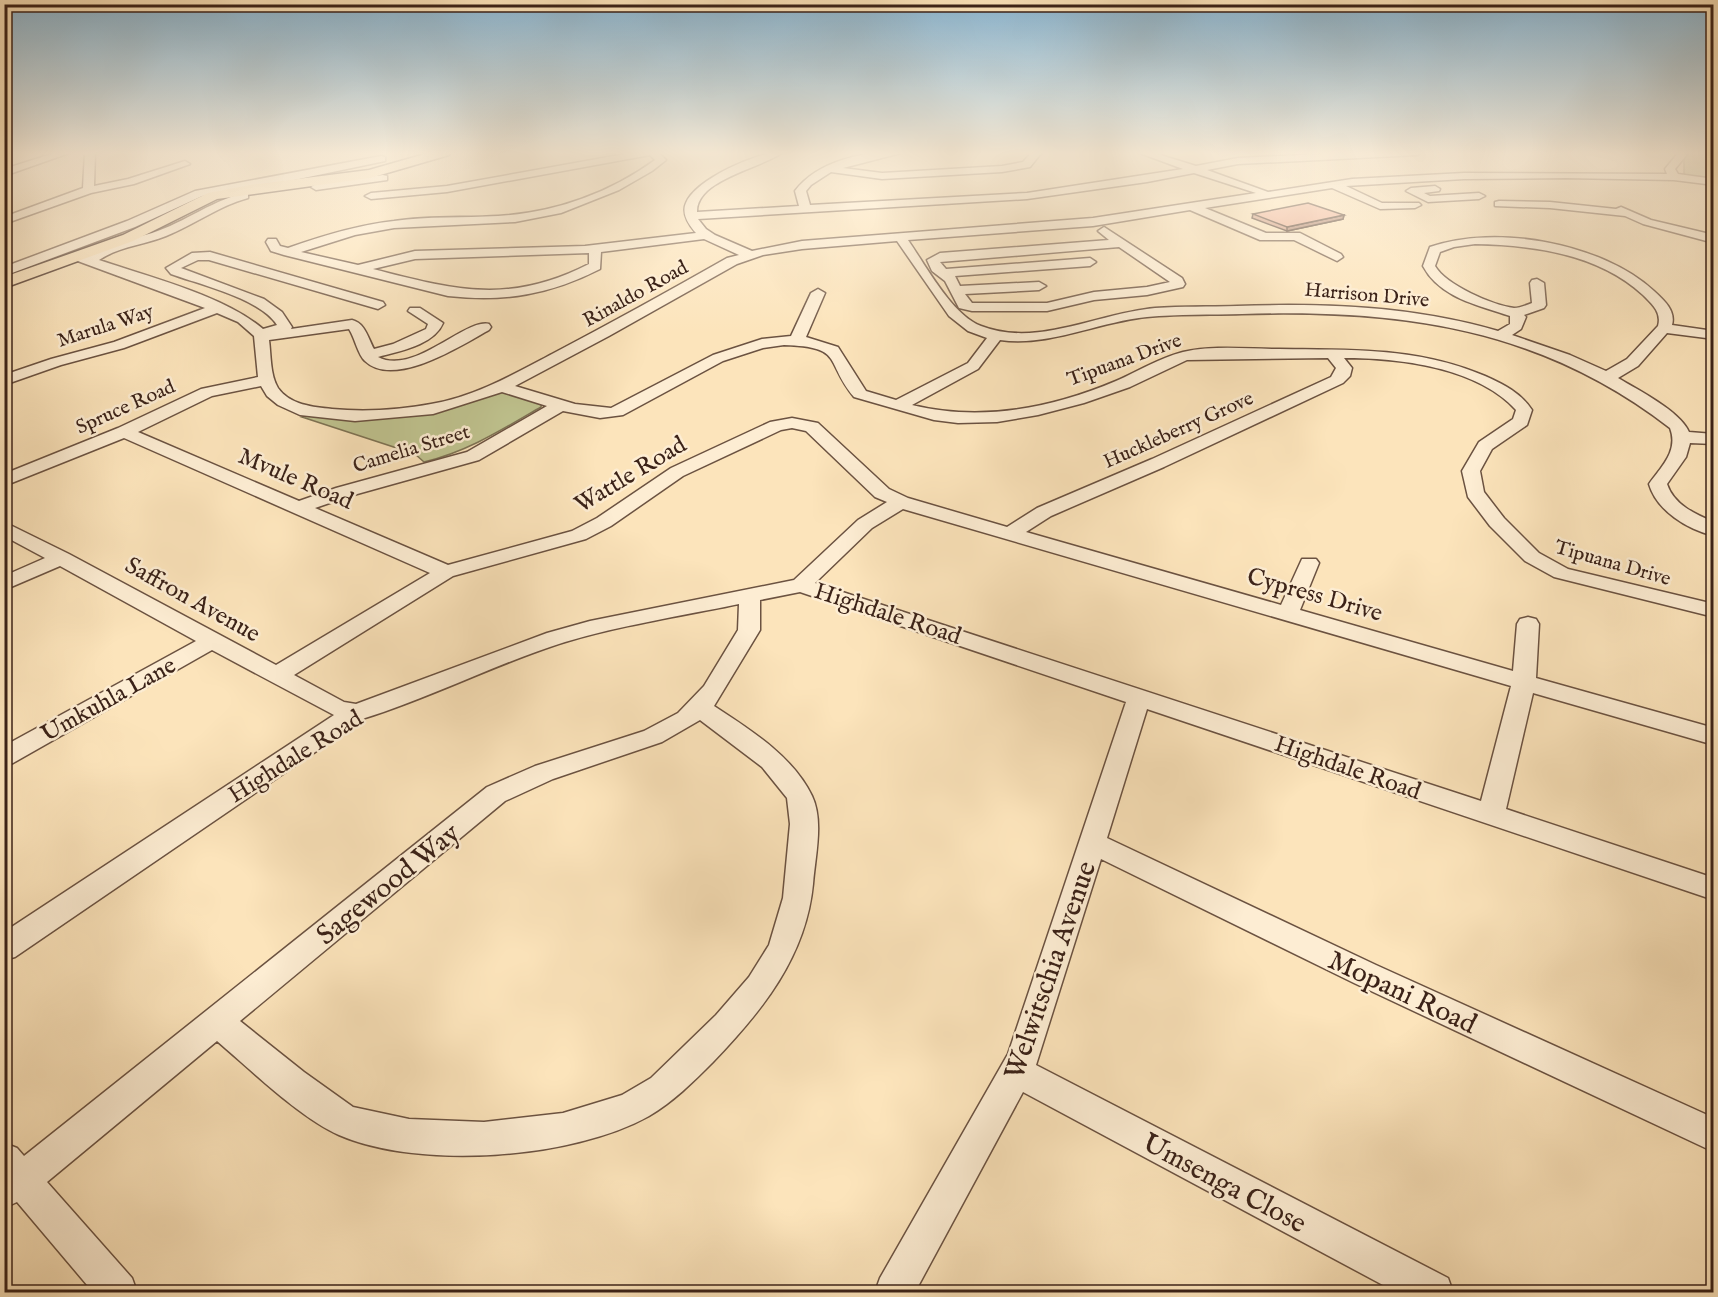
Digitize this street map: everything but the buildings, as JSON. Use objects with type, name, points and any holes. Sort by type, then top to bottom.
[{"type":"main road","points":[[4,283],[85,259],[181,213]]},
{"type":"street","points":[[4,221],[27,213]]},
{"type":"street","points":[[4,272],[156,213]]},
{"type":"street","points":[[85,259],[105,250],[166,232],[204,213]]},
{"type":"street","points":[[288,252],[345,233],[382,226],[432,220],[512,218],[546,213]]},
{"type":"street","points":[[691,213],[691,216],[705,235],[751,255]]},
{"type":"street","points":[[691,216],[758,213]]},
{"type":"street","name":"Rinaldo Road","points":[[266,380],[273,393],[284,402],[306,411],[355,416],[394,415],[433,409],[456,404],[501,387],[724,266],[751,255],[814,243],[1093,222],[1156,213]]},
{"type":"street","points":[[1206,213],[1267,237],[1296,236],[1337,257]]},
{"type":"street","points":[[1627,213],[1673,230],[1713,239]]},
{"type":"street","points":[[1104,231],[1178,281],[1178,284],[1159,290],[1094,296],[1040,308],[966,306],[951,281],[937,268],[933,259],[1121,243]]},
{"type":"street","points":[[357,269],[395,258],[427,254],[595,249],[705,235]]},
{"type":"street","name":"Harrison Drive","points":[[900,237],[964,324],[973,329],[997,335],[1027,338],[1050,336],[1121,317],[1143,314],[1321,308],[1421,318],[1500,336],[1607,376],[1628,388],[1671,420],[1678,426],[1682,437]]},
{"type":"street","points":[[272,242],[275,248],[288,252],[462,294],[498,295],[544,288],[591,269],[597,262],[595,249]]},
{"type":"street","points":[[1500,336],[1518,324],[1519,317],[1515,313],[1464,294],[1434,276],[1429,266],[1434,250],[1459,243],[1506,242],[1590,258],[1629,276],[1658,302],[1666,315],[1664,328],[1653,337],[1630,366],[1622,372],[1607,376]]},
{"type":"street","points":[[261,336],[285,327],[273,312],[254,300],[176,271],[172,267],[193,256],[210,256],[378,305]]},
{"type":"street","points":[[951,281],[1021,269],[1141,256]]},
{"type":"street","points":[[85,259],[243,319],[261,336],[266,380]]},
{"type":"street","points":[[932,282],[1039,286]]},
{"type":"street","points":[[1515,313],[1539,305],[1537,283]]},
{"type":"street","points":[[797,340],[818,293]]},
{"type":"street","name":"Marula Way","points":[[4,380],[56,362],[119,345],[218,308]]},
{"type":"street","points":[[368,355],[398,348],[432,332],[436,323],[415,311]]},
{"type":"street","points":[[261,336],[352,324],[356,327],[368,355],[380,365],[404,364],[440,350],[484,327]]},
{"type":"street","points":[[1664,328],[1713,335]]},
{"type":"street","points":[[899,405],[980,361],[997,335]]},
{"type":"street","name":"Tipuana Drive","points":[[501,387],[589,413],[617,412],[717,357],[762,344],[797,340],[827,346],[834,351],[854,388],[860,394],[941,415],[978,418],[1031,411],[1070,402],[1113,388],[1174,359],[1186,356],[1334,354],[1401,356],[1445,364],[1464,371],[1511,397],[1524,410],[1521,421],[1485,446],[1471,471],[1475,494],[1497,522],[1532,557],[1561,573],[1713,611]]},
{"type":"street","name":"Huckleberry Grove","points":[[1009,534],[1044,512],[1158,463],[1337,380],[1342,376],[1344,368],[1334,354]]},
{"type":"street","name":"Spruce Road","points":[[4,481],[124,432],[207,392],[266,380]]},
{"type":"street","name":"Camelia Street","points":[[300,507],[343,492],[473,456],[563,404]]},
{"type":"street","name":"Wattle Road","points":[[277,675],[446,572],[579,535],[604,522],[677,472],[783,424],[792,423],[812,427],[882,493],[901,502]]},
{"type":"street","name":"Mvule Road","points":[[124,432],[446,572]]},
{"type":"street","points":[[1713,439],[1682,437],[1677,460],[1659,484],[1659,491],[1671,506],[1713,530]]},
{"type":"street","points":[[801,585],[865,524],[901,502]]},
{"type":"street","name":"Cypress Drive","points":[[901,502],[1713,737]]},
{"type":"street","name":"Saffron Avenue","points":[[4,528],[337,708],[356,712]]},
{"type":"street","points":[[4,584],[62,558]]},
{"type":"street","points":[[1288,614],[1309,563]]},
{"type":"street","name":"Highdale Road","points":[[4,948],[356,712],[386,703],[555,638],[749,594],[801,585],[1713,889]]},
{"type":"street","name":"Sagewood Way","points":[[10,1177],[217,1022],[496,794],[516,783],[645,739],[668,729],[699,708],[749,630],[751,617],[749,594]]},
{"type":"street","points":[[1491,815],[1524,682],[1528,624]]},
{"type":"street","name":"Umkuhla Lane","points":[[4,757],[212,641]]},
{"type":"street","name":"Welwitschia Avenue","points":[[894,1293],[1017,1071],[1139,697]]},
{"type":"street","points":[[217,1022],[319,1104],[349,1122],[391,1133],[447,1141],[518,1137],[562,1129],[607,1116],[663,1089],[734,1018],[766,977],[783,950],[794,923],[804,836],[800,797],[792,784],[772,763],[699,708]]},
{"type":"street","name":"Mopani Road","points":[[1093,843],[1416,998],[1713,1136]]},
{"type":"street","name":"Umsenga Close","points":[[1017,1071],[1434,1293]]},
{"type":"street","points":[[10,1177],[118,1293]]},
{"type":"green space","points":[[497,387],[542,401],[541,407],[470,446],[424,462],[415,454],[302,417],[309,415],[340,418],[460,403]]}]
